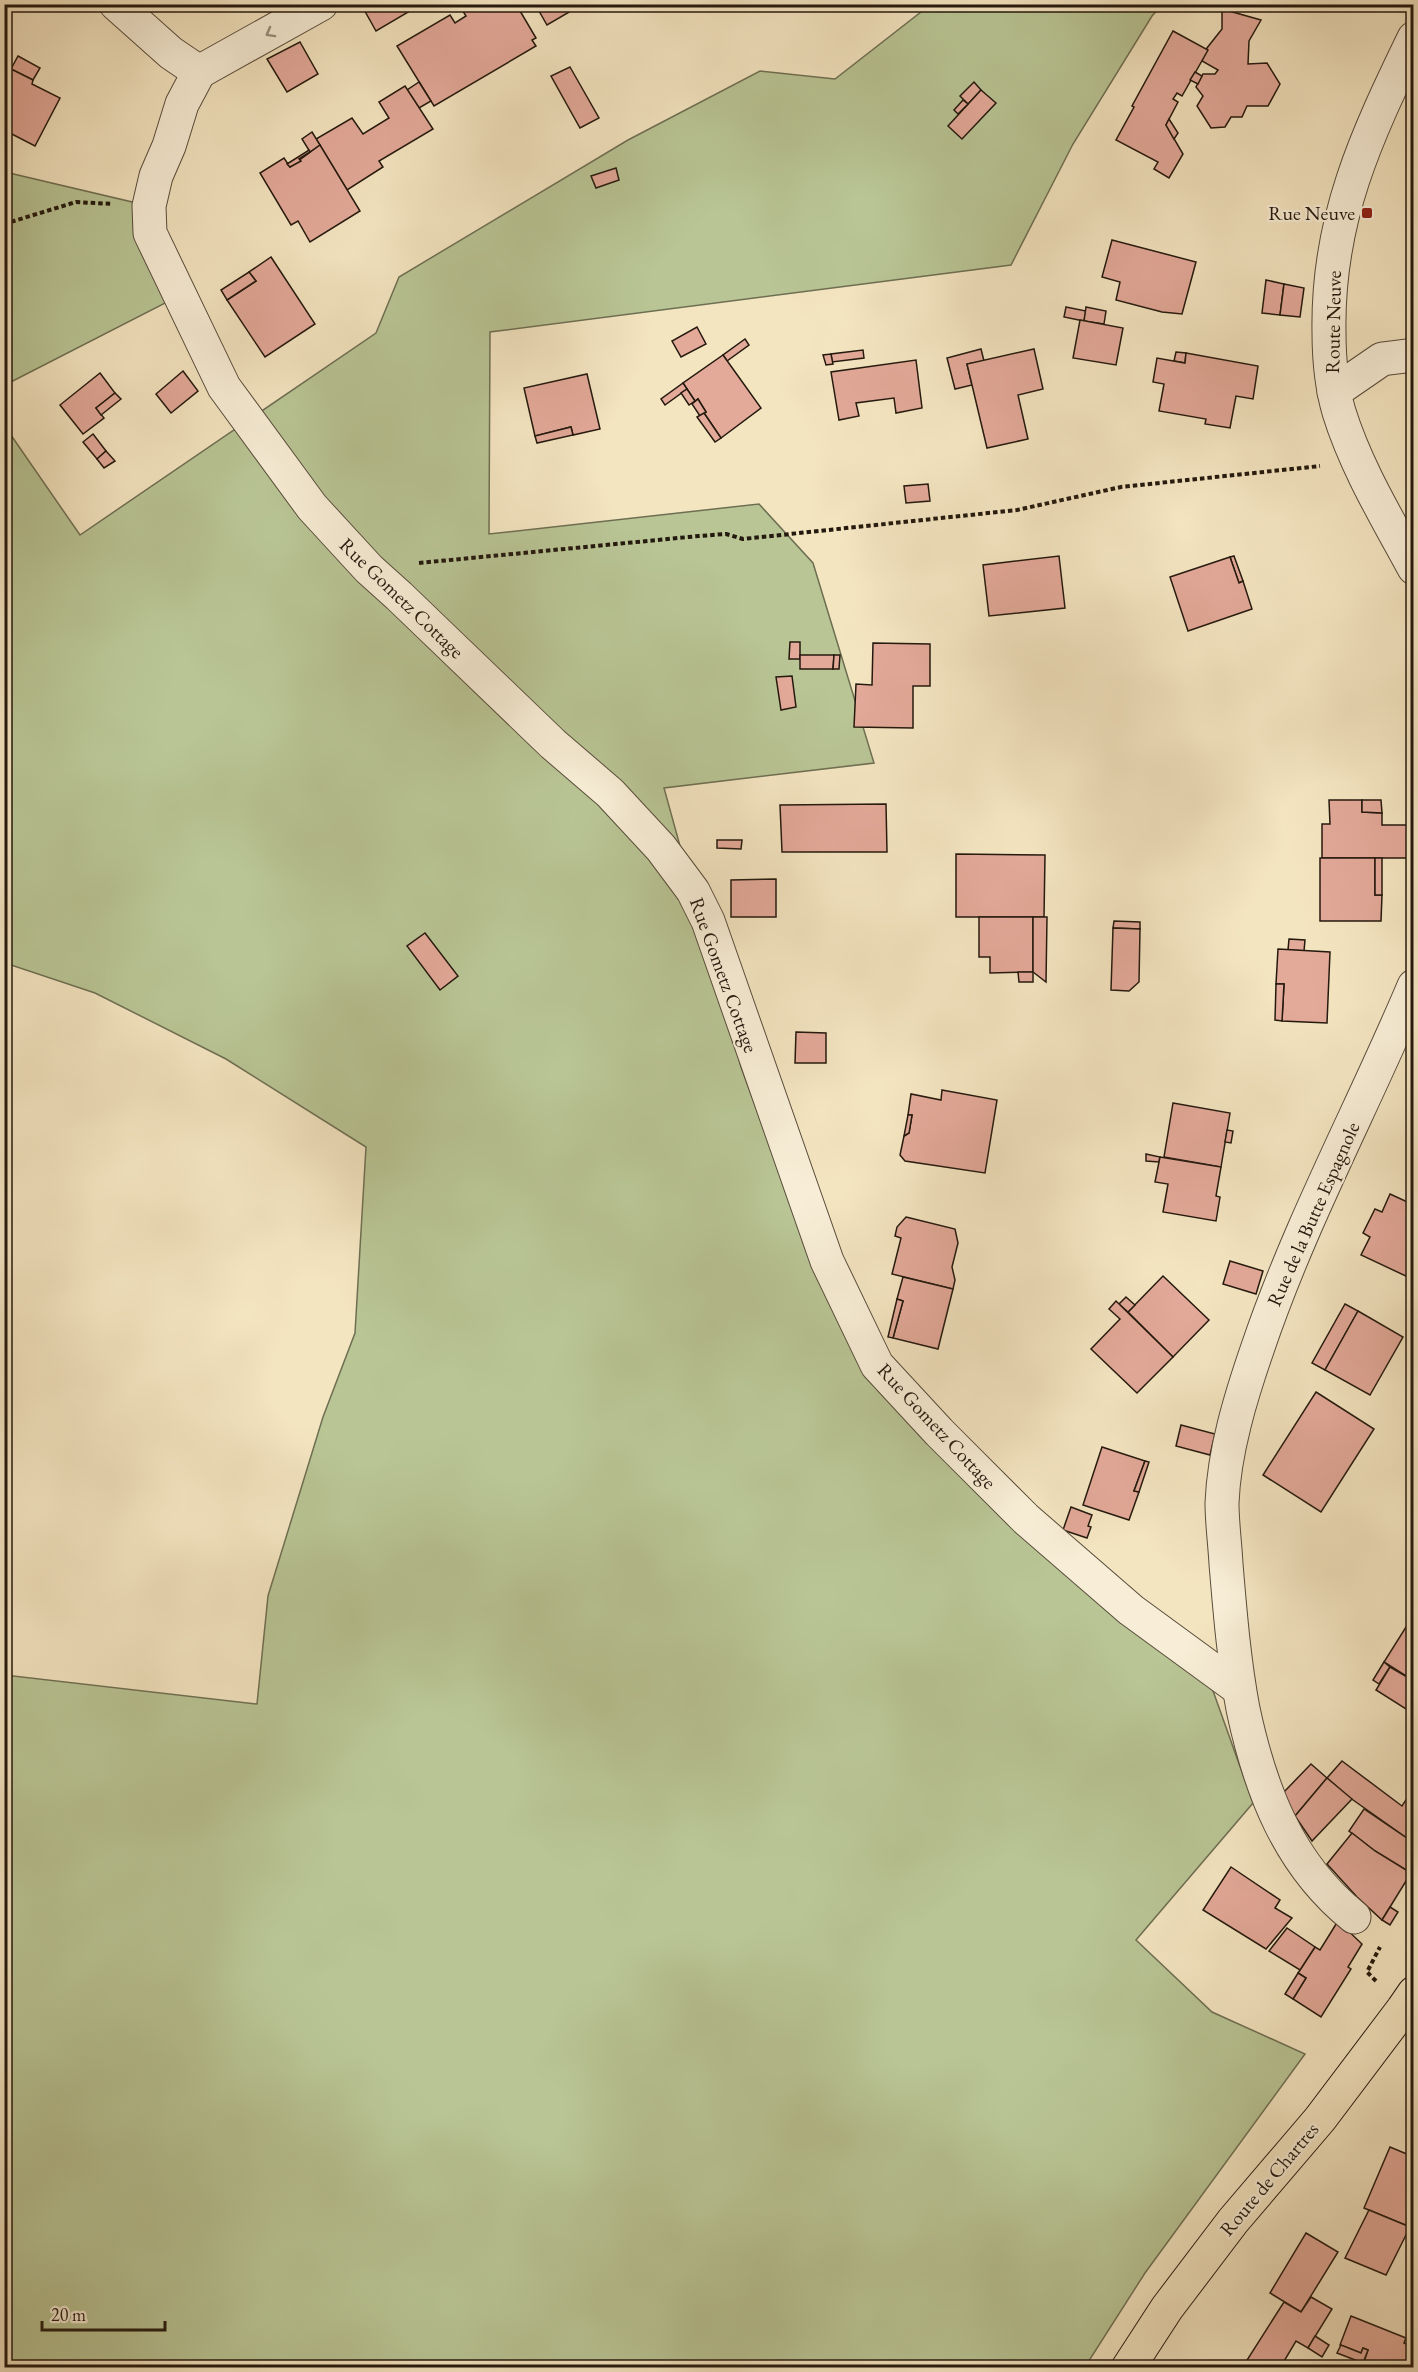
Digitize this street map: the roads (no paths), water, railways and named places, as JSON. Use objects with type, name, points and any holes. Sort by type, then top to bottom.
[{"type":"main road","name":"Route de Chartres","points":[[1128,2367],[1167,2308],[1226,2230],[1320,2119],[1410,2004]]},
{"type":"street","points":[[116,4],[171,53],[199,72],[321,4]]},
{"type":"street","name":"Route Neuve","points":[[1413,38],[1402,91],[1353,174],[1340,219],[1329,300],[1330,376],[1340,413],[1359,461],[1403,525],[1413,568]]},
{"type":"street","name":"Rue Gometz Cottage","points":[[199,72],[182,104],[156,176],[149,206],[150,234],[224,387],[312,507],[369,569],[553,744],[610,792],[661,848],[693,891],[708,921],[827,1261],[877,1365],[939,1432],[1026,1519],[1131,1610],[1239,1689]]},
{"type":"street","points":[[1334,392],[1382,359],[1413,355]]},
{"type":"street","name":"Rue de la Butte Espagnole","points":[[1354,1917],[1323,1890],[1296,1851],[1270,1805],[1253,1753],[1239,1689],[1232,1633],[1222,1503],[1238,1412],[1272,1306],[1298,1240],[1339,1155],[1413,986]]},
{"type":"place","name":"Rue Neuve","points":[[1367,213]]}]
